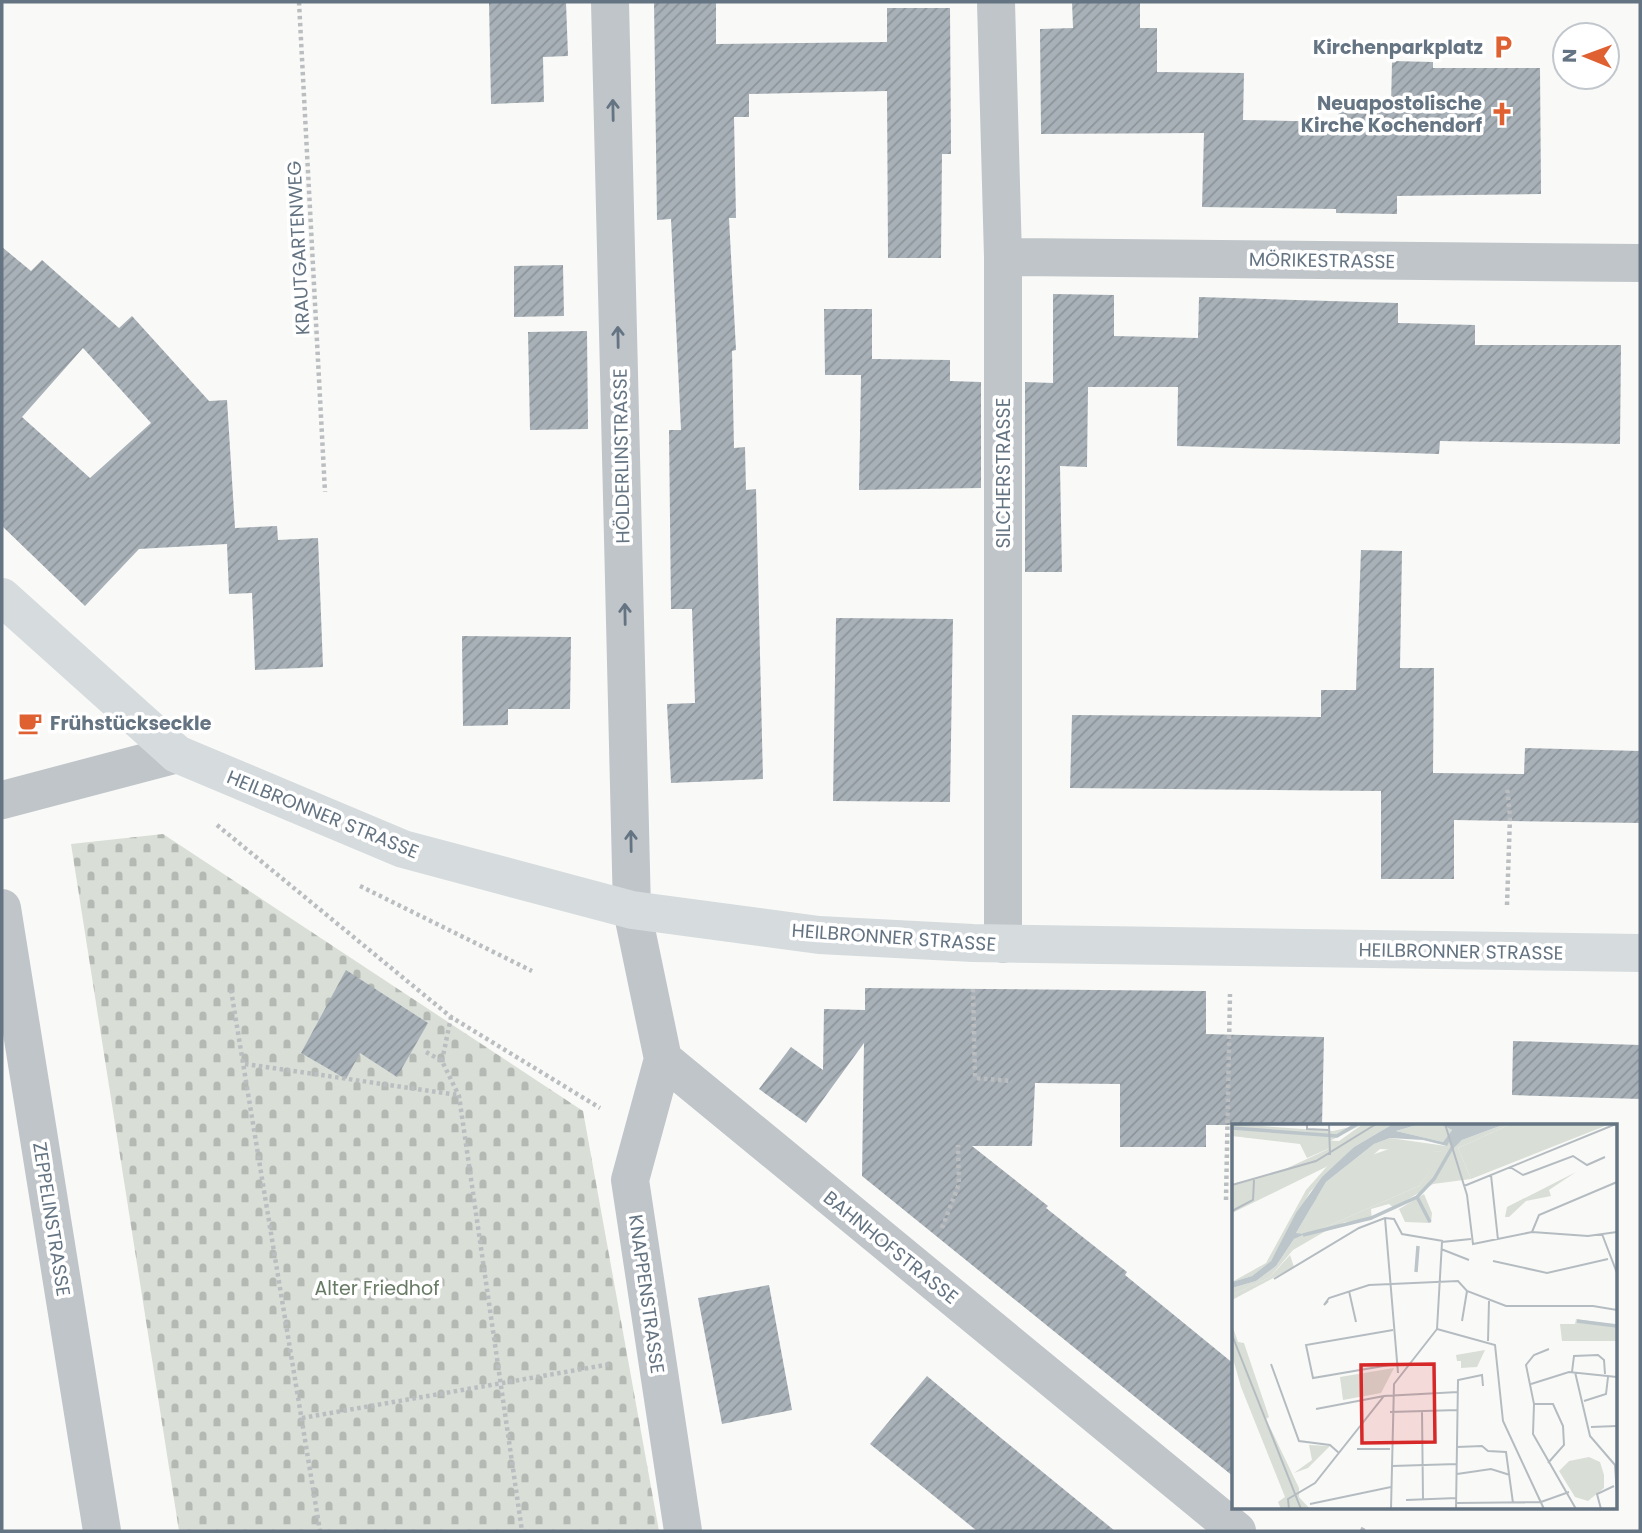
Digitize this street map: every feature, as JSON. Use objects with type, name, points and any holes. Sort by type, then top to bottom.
[{"type":"main road","name":"HEILBRONNER STRASSE","points":[[2,597],[177,754],[403,849],[632,909],[818,935],[988,944],[1640,953]]},
{"type":"street","name":"HÖLDERLINSTRASSE","points":[[610,2],[632,909]]},
{"type":"street","name":"SILCHERSTRASSE","points":[[988,944],[1003,257],[996,2]]},
{"type":"street","name":"MÖRIKESTRASSE","points":[[1003,257],[1640,263]]},
{"type":"street","points":[[2,800],[177,754]]},
{"type":"street","name":"ZEPPELINSTRASSE","points":[[2,908],[102,1531]]},
{"type":"street","points":[[632,909],[663,1059]]},
{"type":"street","name":"KNAPPENSTRASSE","points":[[663,1059],[631,1180],[683,1531]]},
{"type":"street","name":"BAHNHOFSTRASSE","points":[[663,1059],[1237,1531]]},
{"type":"path","name":"KRAUTGARTENWEG","points":[[299,2],[325,492]]},
{"type":"path","points":[[1503,951],[1510,817],[1507,786]]},
{"type":"path","points":[[210,819],[451,1017],[643,1133]]},
{"type":"path","points":[[988,944],[975,1078],[1012,1081]]},
{"type":"path","points":[[1226,1200],[1231,948]]},
{"type":"path","points":[[231,990],[320,1531]]},
{"type":"path","points":[[442,1061],[451,1017]]},
{"type":"path","points":[[426,1052],[442,1061],[459,1096],[522,1531]]},
{"type":"path","points":[[245,1064],[459,1096]]},
{"type":"path","points":[[941,1231],[959,1184],[958,1145]]},
{"type":"path","points":[[302,1418],[500,1385],[656,1355]]},
{"type":"green space","name":"Alter Friedhof","points":[[163,834],[583,1111],[659,1531],[179,1531],[71,844]]},
{"type":"building","points":[[489,2],[566,2],[568,56],[543,57],[544,102],[491,104]]},
{"type":"building","points":[[654,2],[716,2],[716,44],[887,42],[887,8],[950,8],[951,154],[942,154],[941,258],[888,258],[887,91],[749,94],[749,117],[734,117],[736,218],[729,218],[736,350],[732,351],[734,448],[745,447],[746,490],[756,489],[763,779],[671,783],[667,704],[695,703],[692,609],[671,609],[669,430],[681,430],[671,219],[657,220]]},
{"type":"building","points":[[1072,2],[1140,2],[1140,28],[1157,28],[1157,72],[1244,73],[1243,120],[1338,122],[1339,105],[1391,106],[1392,61],[1433,62],[1433,68],[1540,68],[1541,194],[1397,196],[1397,214],[1336,213],[1336,209],[1202,207],[1204,133],[1041,134],[1040,29],[1073,28]]},
{"type":"building","points":[[2,247],[31,271],[42,260],[119,328],[132,316],[209,401],[227,400],[235,528],[277,526],[278,540],[318,538],[323,667],[255,670],[252,593],[229,594],[227,544],[139,549],[85,606],[2,526]],"holes":[[[83,348],[151,423],[90,478],[22,417]]]},
{"type":"building","points":[[563,265],[564,316],[514,317],[514,266]]},
{"type":"building","points":[[1053,294],[1114,295],[1114,336],[1198,338],[1199,297],[1398,303],[1398,323],[1475,325],[1475,345],[1621,345],[1620,444],[1440,441],[1439,454],[1177,446],[1178,387],[1088,387],[1087,467],[1060,466],[1062,572],[1025,572],[1025,382],[1053,383]]},
{"type":"building","points":[[824,309],[872,309],[872,359],[950,360],[950,381],[981,382],[981,488],[859,490],[861,375],[825,375]]},
{"type":"building","points":[[587,331],[588,429],[530,430],[528,332]]},
{"type":"building","points":[[1361,550],[1402,551],[1400,668],[1434,668],[1433,773],[1524,774],[1525,748],[1640,751],[1640,823],[1454,820],[1454,879],[1381,879],[1381,791],[1070,788],[1072,715],[1321,717],[1321,690],[1356,690]]},
{"type":"building","points":[[836,618],[953,619],[950,802],[833,801]]},
{"type":"building","points":[[462,636],[571,637],[570,709],[508,709],[508,725],[463,726]]},
{"type":"building","points":[[346,970],[428,1023],[397,1077],[360,1053],[346,1079],[301,1053]]},
{"type":"building","points":[[865,988],[1206,991],[1206,1034],[1324,1037],[1322,1124],[1206,1125],[1206,1147],[1120,1147],[1120,1084],[1035,1083],[1032,1146],[972,1146],[1048,1206],[1046,1208],[1127,1272],[1125,1275],[1232,1362],[1232,1475],[862,1176],[864,1043],[806,1123],[759,1089],[791,1047],[823,1070],[824,1009],[865,1010]]},
{"type":"building","points":[[1513,1041],[1640,1045],[1640,1099],[1512,1095]]},
{"type":"building","points":[[769,1285],[792,1410],[722,1424],[698,1298]]},
{"type":"building","points":[[927,1376],[1115,1531],[977,1531],[870,1444]]},
{"type":"place","name":"Kirchenparkplatz","points":[[1503,47]]},
{"type":"place","name":"Neuapostolische Kirche Kochendorf","points":[[1502,114]]},
{"type":"place","name":"Frühstückseckle","points":[[30,723]]}]
